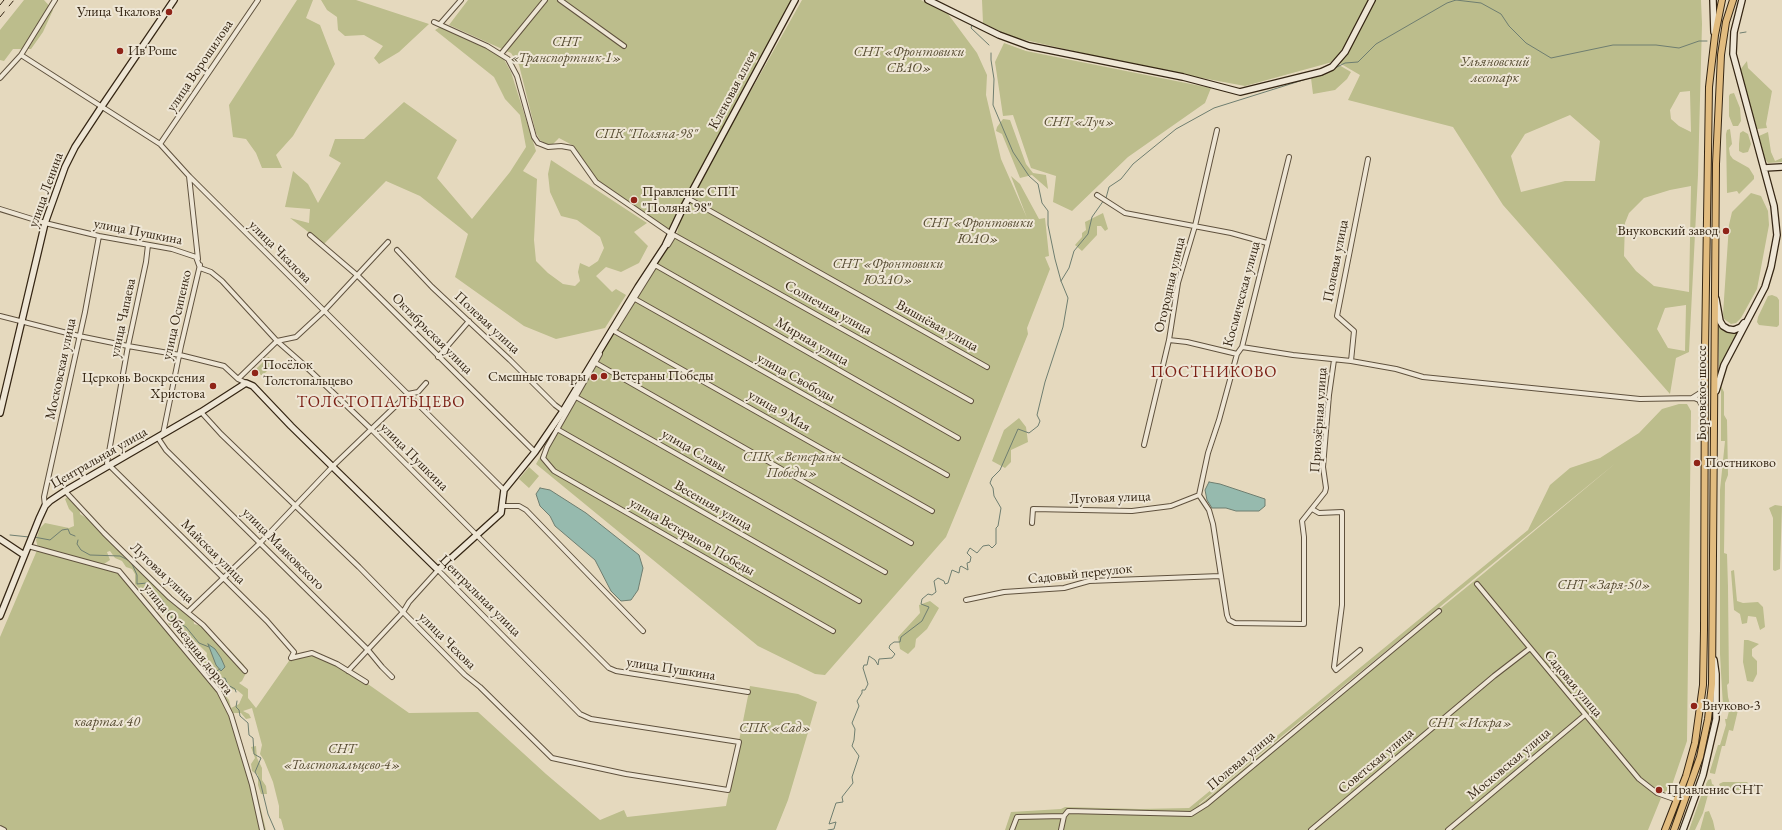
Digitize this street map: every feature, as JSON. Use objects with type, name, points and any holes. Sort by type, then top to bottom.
[{"type":"main road","name":"Боровское шоссе","points":[[1666,830],[1678,800],[1696,737],[1703,685],[1704,384],[1709,87],[1714,34],[1722,0]]},
{"type":"main road","name":"Боровское шоссе","points":[[1674,830],[1693,781],[1703,747],[1708,719],[1713,658],[1716,164],[1720,70],[1725,28],[1733,0]]},
{"type":"street","points":[[0,78],[21,55],[55,0]]},
{"type":"street","name":"улица Ленина","points":[[0,413],[45,223],[61,177],[70,156],[174,0]]},
{"type":"street","name":"улица Ворошилова","points":[[160,144],[258,0]]},
{"type":"street","points":[[440,24],[461,0]]},
{"type":"street","points":[[434,22],[501,54],[545,0]]},
{"type":"street","points":[[560,0],[624,46]]},
{"type":"street","name":"Кленовая аллея","points":[[504,490],[535,452],[563,411],[638,287],[665,246],[795,0]]},
{"type":"street","points":[[928,0],[1000,35],[1029,46],[1183,77],[1240,92],[1321,72],[1332,67],[1345,52],[1372,0]]},
{"type":"street","points":[[1713,0],[1714,34]]},
{"type":"street","points":[[1714,401],[1724,365],[1767,282],[1777,235],[1775,211],[1733,54],[1734,32],[1742,0]]},
{"type":"street","name":"Солнечная улица","points":[[501,54],[508,59],[517,76],[534,138],[538,143],[548,147],[561,146],[572,148],[596,182],[672,234],[971,401]]},
{"type":"street","name":"улица Чкалова","points":[[21,55],[160,144],[189,176],[504,490]]},
{"type":"street","name":"Огородная улица","points":[[1144,445],[1169,340],[1178,283],[1195,226],[1217,130]]},
{"type":"street","name":"Космическая улица","points":[[1199,495],[1208,453],[1219,420],[1237,354],[1242,347],[1289,157]]},
{"type":"street","name":"Полевая улица","points":[[1351,361],[1354,331],[1337,316],[1368,158]]},
{"type":"street","points":[[1764,168],[1782,167]]},
{"type":"street","name":"улица Осипенко","points":[[161,436],[200,268],[189,176]]},
{"type":"street","points":[[1097,195],[1125,213],[1231,233],[1267,243]]},
{"type":"street","name":"Вишнёвая улица","points":[[689,199],[987,367]]},
{"type":"street","name":"улица Пушкина","points":[[0,209],[45,223],[99,236],[172,249],[193,255],[196,257],[200,268],[211,272],[222,281],[276,341],[302,363],[371,429],[609,668],[616,671],[748,692]]},
{"type":"street","points":[[557,429],[594,362],[635,299],[672,234]]},
{"type":"street","name":"Октябрьская улица","points":[[310,235],[358,276],[535,452]]},
{"type":"street","name":"Московская улица","points":[[45,506],[44,497],[99,236]]},
{"type":"street","points":[[238,379],[276,341],[296,338],[358,276],[388,242]]},
{"type":"street","name":"улица Чапаева","points":[[109,465],[106,460],[146,262],[148,245]]},
{"type":"street","name":"Полевая улица","points":[[397,250],[432,287],[510,360],[555,406],[563,411]]},
{"type":"street","name":"Мирная улица","points":[[655,265],[958,438]]},
{"type":"street","points":[[1715,296],[1720,321],[1727,329],[1734,330],[1741,327],[1753,311]]},
{"type":"street","name":"улица Свободы","points":[[635,299],[946,475]]},
{"type":"street","name":"Центральная улица","points":[[0,316],[79,336],[180,355],[224,366],[238,379],[253,386],[291,426],[438,570],[580,714],[590,719],[739,742],[728,790]]},
{"type":"street","points":[[438,356],[469,321]]},
{"type":"street","name":"улица 9 Мая","points":[[614,331],[932,511]]},
{"type":"street","points":[[1169,340],[1187,342],[1237,354]]},
{"type":"street","points":[[1242,347],[1351,361],[1396,369],[1424,376],[1547,390],[1640,399],[1692,398],[1699,400],[1704,410]]},
{"type":"street","name":"Приозёрная улица","points":[[1220,576],[1229,620],[1235,623],[1304,624],[1304,537],[1302,521],[1325,492],[1326,488],[1323,467],[1329,395],[1334,360]]},
{"type":"street","points":[[594,362],[911,543]]},
{"type":"street","name":"Центральная улица","points":[[0,616],[45,506],[65,491],[161,436],[246,383]]},
{"type":"street","points":[[188,612],[261,542],[333,466],[371,429],[408,394],[418,392],[426,383]]},
{"type":"street","points":[[1692,398],[1700,393],[1704,384]]},
{"type":"street","name":"улица Славы","points":[[576,397],[885,572]]},
{"type":"street","name":"улица Чехова","points":[[201,412],[465,675],[480,687],[552,758],[626,774],[728,790]]},
{"type":"street","name":"улица Ветеранов Победы","points":[[557,429],[543,458],[554,471],[833,631]]},
{"type":"street","name":"Весенняя улица","points":[[557,429],[859,601]]},
{"type":"street","name":"улица Маяковского","points":[[161,436],[166,450],[261,542],[368,650],[392,677]]},
{"type":"street","name":"Майская улица","points":[[109,465],[267,621],[294,652],[291,658],[312,654],[337,664],[348,671]]},
{"type":"street","points":[[366,682],[348,671],[403,612],[409,602],[438,570],[501,513],[504,490]]},
{"type":"street","name":"Луговая улица","points":[[65,491],[104,533],[170,598],[208,630],[245,671]]},
{"type":"street","points":[[1199,495],[1209,510],[1214,524],[1220,576]]},
{"type":"street","name":"Луговая улица","points":[[1032,523],[1033,510],[1132,511],[1171,506],[1199,495]]},
{"type":"street","points":[[503,506],[519,506],[530,513],[643,631]]},
{"type":"street","points":[[1312,509],[1319,513],[1342,512],[1342,605],[1334,667],[1336,670],[1360,650]]},
{"type":"street","points":[[0,539],[24,556]]},
{"type":"street","name":"улица Объездная дорога","points":[[28,546],[119,571],[209,679],[218,691],[231,715],[252,785],[262,830]]},
{"type":"street","name":"Садовый переулок","points":[[966,600],[1004,592],[1064,588],[1089,581],[1220,576]]},
{"type":"street","name":"Садовая улица","points":[[1477,584],[1529,649],[1639,779],[1657,793],[1678,800]]},
{"type":"street","name":"Полевая улица","points":[[1012,830],[1017,817],[1064,816],[1068,811],[1191,814],[1207,804],[1439,611]]},
{"type":"street","name":"Советская улица","points":[[1311,830],[1494,676],[1529,649]]},
{"type":"street","points":[[1683,830],[1704,775],[1717,711],[1716,674],[1713,658]]},
{"type":"street","name":"Московская улица","points":[[1448,830],[1585,715]]},
{"type":"street","points":[[1061,830],[1064,816]]},
{"type":"street","points":[[1662,830],[1671,816]]},
{"type":"street","points":[[0,828],[4,830]]},
{"type":"green space","points":[[24,0],[44,0],[53,10],[43,32],[31,49],[13,49],[4,61],[0,60],[0,30]]},
{"type":"green space","points":[[297,0],[313,0],[306,18],[320,25],[335,64],[293,136],[276,155],[282,168],[262,168],[256,153],[246,139],[233,137],[229,105]]},
{"type":"green space","points":[[321,0],[356,0],[429,24],[399,52],[379,64],[374,58],[383,46],[364,35],[345,36],[338,30],[337,17],[327,10]]},
{"type":"green space","name":"СПК \"Поляна-98\"","points":[[468,0],[794,0],[761,58],[755,61],[757,65],[671,227],[667,229],[600,184],[588,171],[574,146],[559,138],[552,145],[548,145],[540,140],[536,133],[519,65],[511,53],[449,25]]},
{"type":"green space","points":[[802,0],[921,0],[948,14],[977,53],[987,75],[986,95],[1001,159],[1027,218],[1011,176],[1020,184],[1039,219],[1045,218],[1049,256],[1045,257],[1050,269],[1027,328],[1028,334],[946,537],[825,675],[815,674],[758,646],[536,464],[588,373],[677,234],[681,215]]},
{"type":"green space","name":"Ульяновский лесопарк","points":[[982,0],[1701,0],[1702,24],[1698,175],[1689,352],[1676,358],[1670,394],[1503,205],[1453,127],[1348,100],[1360,75],[1336,61],[1245,86],[1148,68],[1012,37],[983,23]],"holes":[[[1690,91],[1691,132],[1679,126],[1671,119],[1670,110],[1680,92]],[[1570,115],[1600,141],[1595,181],[1565,181],[1521,192],[1511,156],[1525,134]],[[1691,186],[1689,292],[1654,286],[1636,271],[1624,256],[1625,223],[1629,213],[1644,198],[1670,190]],[[1686,305],[1685,351],[1668,348],[1657,329],[1665,308]]]},
{"type":"green space","points":[[440,27],[502,56],[511,72],[536,151],[523,171],[537,179],[534,240],[536,261],[548,273],[563,284],[575,286],[580,281],[578,272],[580,263],[589,267],[598,261],[604,248],[600,237],[577,220],[561,216],[550,192],[548,174],[551,160],[647,223],[634,232],[648,246],[639,263],[621,272],[606,267],[596,276],[612,292],[616,289],[626,295],[605,328],[556,339],[524,326],[455,277],[468,234],[420,196],[386,181],[324,244],[290,218],[309,223],[310,209],[285,207],[293,171],[308,184],[318,203],[341,163],[329,156],[335,139],[364,139],[404,102],[457,140],[437,178],[472,219],[510,172],[526,147],[520,115],[505,99],[494,77],[435,30]]},
{"type":"green space","name":"СНТ «Луч»","points":[[1004,43],[1026,51],[1211,88],[1205,103],[1128,157],[1072,211],[1053,202],[1056,176],[1031,168],[1013,115],[1003,116],[995,62]]},
{"type":"green space","points":[[1747,61],[1748,68],[1772,91],[1766,124],[1767,128],[1757,129],[1740,70]]},
{"type":"green space","points":[[1339,65],[1351,72],[1347,79],[1335,90],[1313,94],[1311,78]]},
{"type":"green space","points":[[1734,93],[1740,108],[1741,121],[1738,126],[1733,126],[1729,116],[1729,96],[1730,94]]},
{"type":"green space","points":[[1003,119],[1010,120],[1026,164],[1033,173],[1046,175],[1048,189],[1032,175],[1020,178],[1002,134],[996,131]]},
{"type":"green space","points":[[1730,129],[1732,144],[1729,148],[1730,155],[1733,159],[1749,168],[1754,176],[1754,179],[1739,194],[1737,191],[1727,193],[1726,134],[1727,130]]},
{"type":"green space","points":[[1743,131],[1748,134],[1751,144],[1748,152],[1743,153],[1739,151],[1739,144],[1740,133]]},
{"type":"green space","points":[[1768,132],[1771,152],[1775,161],[1782,158],[1782,162],[1768,163],[1765,159],[1759,136]]},
{"type":"green space","points":[[1751,193],[1761,196],[1768,211],[1769,225],[1757,289],[1741,318],[1736,323],[1731,324],[1724,319],[1723,314],[1729,225],[1732,212]]},
{"type":"green space","points":[[1103,213],[1108,229],[1105,231],[1101,226],[1097,226],[1097,235],[1082,251],[1075,245],[1082,237],[1082,233],[1086,230],[1085,222]]},
{"type":"green space","points":[[1772,295],[1777,297],[1779,300],[1779,325],[1777,327],[1759,325],[1757,322],[1758,317],[1768,296]]},
{"type":"green space","points":[[1718,327],[1728,333],[1738,333],[1719,367]]},
{"type":"green space","points":[[268,357],[274,364],[263,375],[261,375],[256,370]]},
{"type":"green space","points":[[1721,386],[1724,392],[1724,415],[1727,420],[1728,475],[1725,483],[1724,553],[1727,554],[1728,587],[1729,683],[1727,685],[1731,708],[1738,710],[1733,731],[1729,730],[1725,746],[1722,746],[1715,774],[1710,773],[1710,771],[1718,745],[1720,745],[1726,725],[1725,719],[1727,719],[1729,711],[1723,707],[1720,654],[1720,490],[1725,441],[1721,441]]},
{"type":"green space","points":[[1679,404],[1687,404],[1691,411],[1687,741],[1671,788],[1658,796],[1661,798],[1648,830],[1005,830],[1011,812],[1061,809],[1065,807],[1140,809],[1189,808],[1528,530],[1550,485],[1570,468],[1600,458],[1639,433],[1662,409]],"holes":[[[1617,462],[1484,573],[1199,805]]]},
{"type":"green space","points":[[1019,418],[1026,427],[1028,442],[1011,450],[1011,462],[1005,468],[992,461],[1004,430]]},
{"type":"green space","points":[[529,467],[539,476],[529,488],[519,479]]},
{"type":"green space","points":[[71,494],[79,505],[80,514],[95,521],[116,542],[124,554],[137,562],[148,578],[193,617],[194,624],[202,626],[213,639],[229,649],[244,665],[246,673],[242,681],[239,683],[248,689],[248,698],[256,708],[291,658],[312,652],[348,670],[409,713],[478,712],[546,774],[600,820],[624,810],[627,817],[726,806],[750,686],[798,694],[817,702],[788,800],[776,830],[284,830],[281,819],[279,818],[279,806],[273,782],[260,754],[262,745],[252,708],[243,711],[249,714],[251,718],[246,719],[241,713],[233,713],[254,782],[266,830],[4,830],[0,828],[0,637],[38,548],[36,540],[40,528],[45,523],[69,528],[74,526],[73,513],[69,509],[65,499]],"holes":[[[110,551],[115,558],[122,561],[126,567],[132,569],[135,574],[135,584],[140,589],[155,592],[158,599],[147,594],[156,604],[163,607],[162,610],[169,625],[174,626],[190,641],[196,642],[207,653],[206,660],[201,660],[199,664],[119,568],[104,564],[110,560],[107,552]],[[203,669],[216,684],[223,684],[222,681],[224,680],[231,689],[237,690],[243,695],[239,704],[231,708],[229,700]]]},
{"type":"green space","points":[[1775,505],[1782,506],[1780,569],[1775,571],[1773,570],[1773,518],[1769,508]]},
{"type":"green space","points":[[1734,570],[1737,601],[1743,603],[1758,602],[1763,607],[1765,627],[1760,630],[1756,617],[1748,616],[1747,623],[1742,624],[1740,614],[1734,610],[1731,571]]},
{"type":"green space","points":[[930,601],[939,608],[927,629],[916,639],[915,647],[908,654],[900,649],[898,637],[920,613],[919,605]]},
{"type":"green space","points":[[1744,640],[1759,644],[1752,649],[1752,656],[1757,661],[1757,674],[1753,682],[1747,681],[1743,662]]},
{"type":"green space","points":[[256,746],[257,758],[262,768],[262,780],[266,786],[267,794],[261,794],[258,785],[258,775],[252,771],[251,764],[255,758],[251,747]]},
{"type":"green space","points":[[1711,779],[1712,784],[1714,785],[1712,792],[1709,791],[1703,813],[1695,830],[1689,830],[1704,788],[1706,789],[1708,780]]},
{"type":"green space","points":[[1723,782],[1747,782],[1751,786],[1748,789],[1729,791],[1721,788],[1719,784]]},
{"type":"green space","points":[[1709,811],[1715,830],[1700,830],[1705,812]]},
{"type":"water","points":[[1209,482],[1220,484],[1265,499],[1265,506],[1259,511],[1236,511],[1226,508],[1212,508],[1207,500],[1205,490]]},
{"type":"water","points":[[540,488],[550,490],[586,513],[639,555],[643,568],[638,590],[631,600],[621,601],[611,591],[595,560],[555,526],[550,516],[540,506],[536,494]]},
{"type":"water","points":[[208,644],[215,649],[221,658],[225,667],[221,671],[216,665]]},
{"type":"waterway","points":[[1456,0],[1481,3],[1501,14],[1509,26],[1526,43],[1551,58],[1613,45],[1656,45],[1679,48],[1699,41],[1707,41]]},
{"type":"waterway","points":[[1335,68],[1345,63],[1358,62],[1376,44],[1447,3],[1456,0]]},
{"type":"waterway","points":[[972,25],[971,28],[989,45]]},
{"type":"waterway","points":[[1740,33],[1746,32]]},
{"type":"waterway","points":[[828,830],[834,829],[836,822],[829,824],[836,803],[843,802],[842,797],[853,783],[852,777],[859,756],[852,746],[855,729],[852,723],[859,706],[857,701],[862,693],[862,690],[865,690],[868,684],[863,668],[864,665],[867,665],[869,656],[875,660],[878,665],[879,659],[892,658],[895,654],[889,648],[890,645],[894,642],[900,642],[901,637],[922,621],[929,607],[921,604],[922,599],[928,594],[932,595],[936,592],[934,581],[938,578],[944,581],[945,584],[948,583],[952,570],[959,573],[961,566],[968,570],[967,563],[970,562],[971,557],[967,553],[970,548],[977,553],[983,546],[989,545],[992,548],[996,544],[996,528],[998,526],[1001,508],[994,496],[993,488],[990,483],[992,478],[1000,470],[1018,429],[1029,433],[1038,426],[1040,421],[1037,415],[1045,382],[1063,327],[1068,298],[1061,281],[1055,259],[1048,225],[1048,211],[1042,203],[1038,184],[1029,176],[1013,152],[993,105],[994,79],[991,53]]},
{"type":"waterway","points":[[1106,198],[1109,187],[1121,179],[1133,164],[1176,129],[1214,108],[1319,75]]},
{"type":"waterway","points":[[1061,281],[1069,268],[1074,251],[1088,234],[1092,217],[1104,200]]},
{"type":"waterway","points":[[34,537],[50,540],[62,530],[68,529],[70,534],[75,536]]},
{"type":"waterway","points":[[10,535],[29,537]]},
{"type":"waterway","points":[[78,540],[77,544],[81,550],[90,555],[120,556],[130,561]]},
{"type":"waterway","points":[[132,564],[137,575],[137,584],[147,583],[163,601],[173,620],[186,627],[199,643],[209,647]]},
{"type":"waterway","points":[[220,669],[215,672],[213,676],[218,679],[225,678],[228,685],[235,689],[236,692]]},
{"type":"waterway","points":[[237,701],[236,707],[239,710],[240,716],[248,723],[249,735],[253,738],[254,754],[261,758],[255,772],[260,781],[268,814],[275,830]]},
{"type":"railway","points":[[0,5],[4,0]]},
{"type":"railway","points":[[0,17],[14,0]]},
{"type":"place","name":"Улица Чкалова","points":[[169,12]]},
{"type":"place","name":"Ив Роше","points":[[120,51]]},
{"type":"place","name":"Правление СПТ \"Поляна 98\"","points":[[634,200]]},
{"type":"place","name":"Внуковский завод","points":[[1726,231]]},
{"type":"place","name":"Посёлок Толстопальцево","points":[[255,373]]},
{"type":"place","name":"Ветераны Победы","points":[[604,376]]},
{"type":"place","name":"Смешные товары","points":[[594,377]]},
{"type":"place","name":"Церковь Воскресения Христова","points":[[213,386]]},
{"type":"place","name":"Постниково","points":[[1697,463]]},
{"type":"place","name":"Внуково-3","points":[[1694,706]]},
{"type":"place","name":"Правление СНТ","points":[[1659,790]]},
{"type":"district","name":"ПОСТНИКОВО","points":[[1214,373]]},
{"type":"district","name":"ТОЛСТОПАЛЬЦЕВО","points":[[381,403]]},
{"type":"park label","name":"СНТ «Транспортник-1»","points":[[566,50]]},
{"type":"park label","name":"СНТ «Фронтовики СВАО»","points":[[909,60]]},
{"type":"park label","name":"СНТ «Фронтовики ЮАО»","points":[[978,232]]},
{"type":"park label","name":"СНТ «Фронтовики ЮЗАО»","points":[[888,272]]},
{"type":"park label","name":"СПК «Ветераны Победы»","points":[[792,466]]},
{"type":"park label","name":"СНТ «Заря-50»","points":[[1604,585]]},
{"type":"park label","name":"квартал 40","points":[[107,722]]},
{"type":"park label","name":"СНТ «Искра»","points":[[1470,723]]},
{"type":"park label","name":"СПК «Сад»","points":[[775,728]]},
{"type":"park label","name":"СНТ «Толстопальцево-4»","points":[[342,758]]}]
